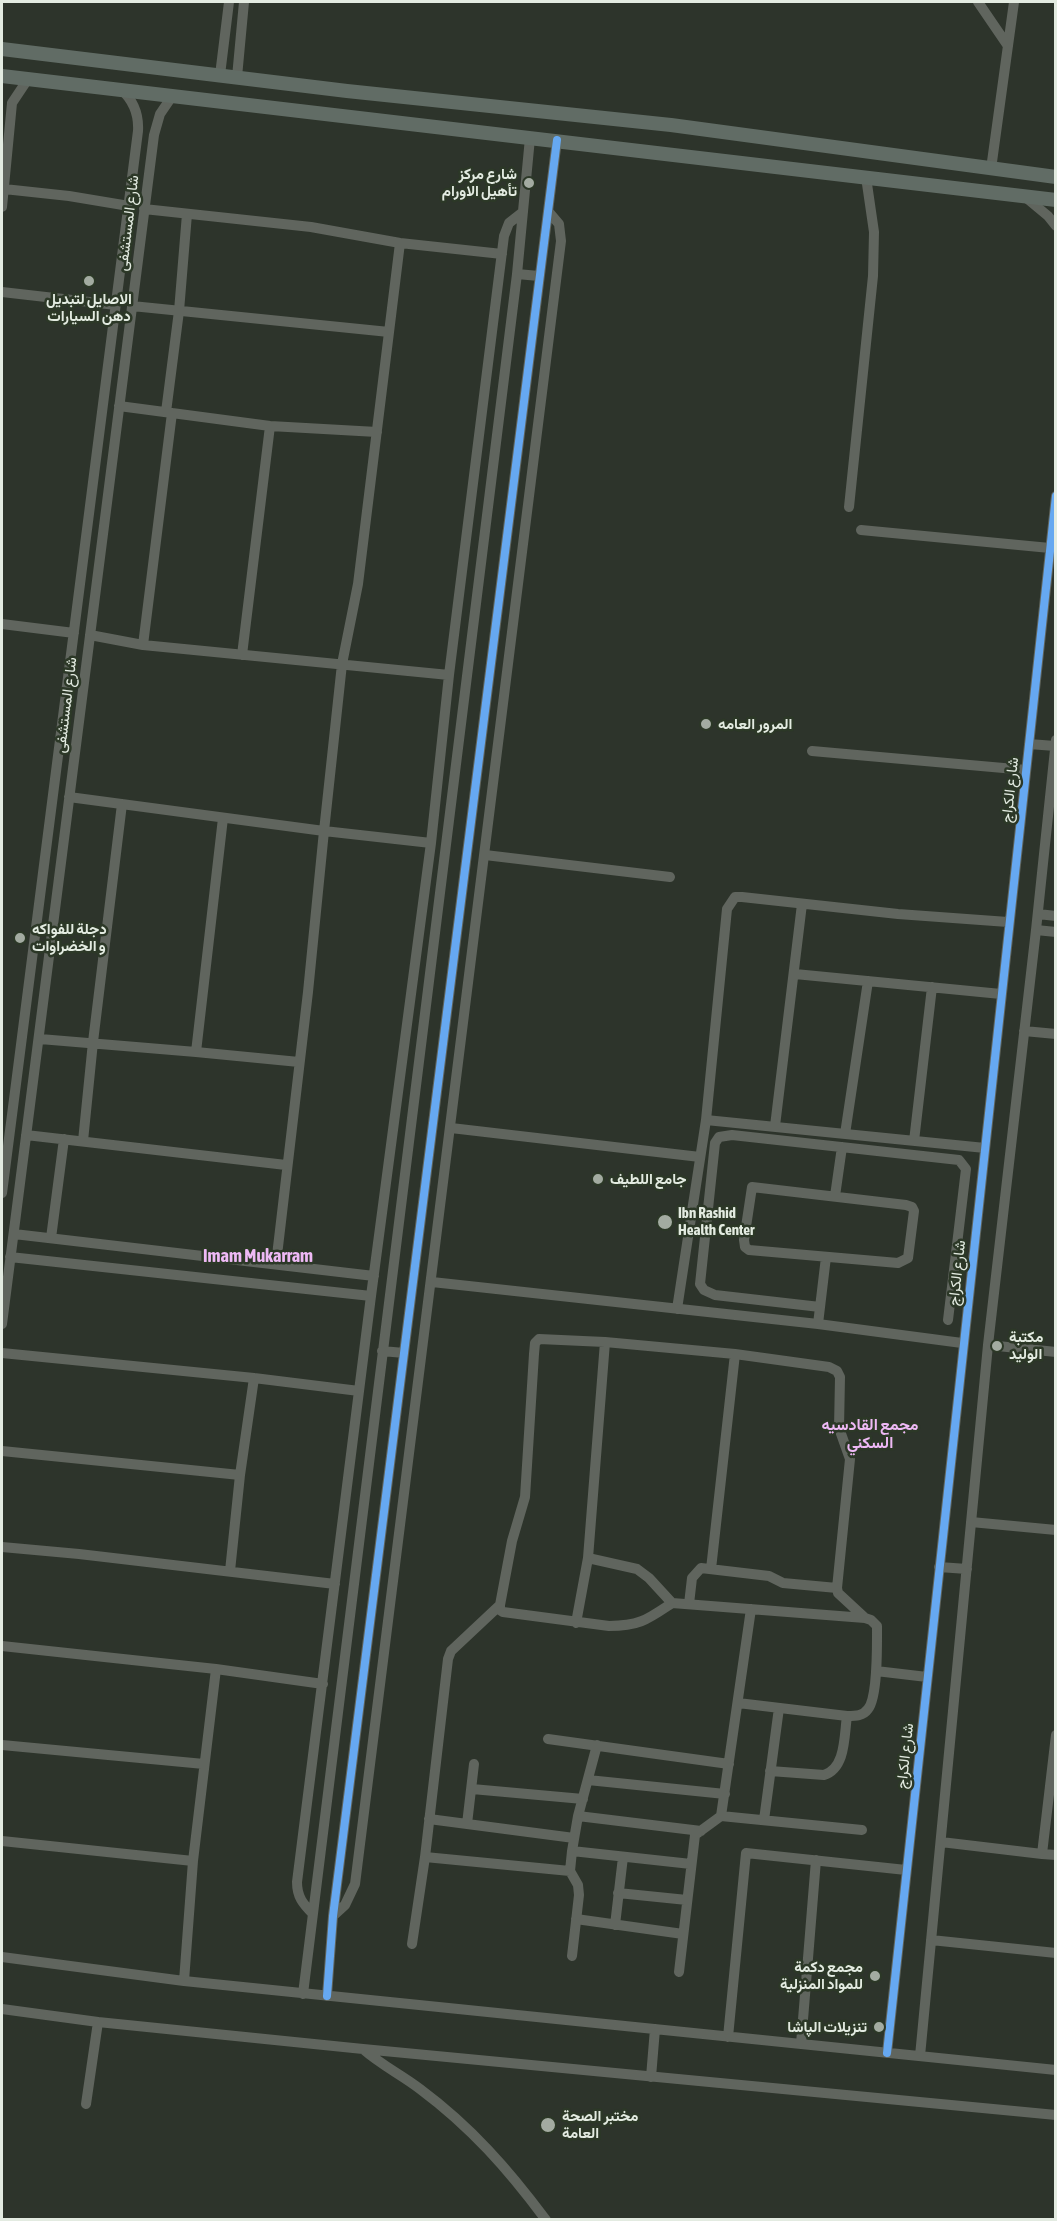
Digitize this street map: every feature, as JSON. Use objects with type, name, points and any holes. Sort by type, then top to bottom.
[{"type":"main road","points":[[2,49],[347,91],[671,125],[1056,177]]},
{"type":"main road","points":[[2,76],[1056,200]]},
{"type":"street","points":[[220,75],[229,2]]},
{"type":"street","points":[[237,77],[244,2]]},
{"type":"street","points":[[978,2],[1008,46]]},
{"type":"street","points":[[991,169],[1014,2]]},
{"type":"street","points":[[2,207],[6,114],[28,79]]},
{"type":"street","name":"شارع المستشفى","points":[[2,1193],[5,1135],[74,633],[139,122],[134,104],[121,89]]},
{"type":"street","name":"شارع المستشفى","points":[[2,1324],[155,128],[163,107],[173,95]]},
{"type":"street","points":[[303,1994],[517,274],[530,138]]},
{"type":"street","points":[[327,1996],[333,1916],[557,140]]},
{"type":"street","points":[[849,507],[873,276],[874,232],[866,177]]},
{"type":"street","points":[[4,189],[69,196],[129,206]]},
{"type":"street","points":[[1024,196],[1048,216],[1056,226]]},
{"type":"street","points":[[144,209],[311,227],[400,243],[501,254]]},
{"type":"street","points":[[333,1916],[345,1905],[355,1884],[432,1282],[561,241],[560,224],[548,211]]},
{"type":"street","points":[[314,1914],[300,1901],[297,1889],[430,843],[501,254],[507,227],[523,212]]},
{"type":"street","points":[[143,645],[169,412],[187,214]]},
{"type":"street","points":[[276,1264],[342,664],[358,584],[400,243]]},
{"type":"street","points":[[121,265],[137,266]]},
{"type":"street","points":[[517,274],[539,276]]},
{"type":"street","points":[[2,292],[116,305]]},
{"type":"street","points":[[132,306],[389,332]]},
{"type":"street","points":[[119,406],[270,426],[377,432]]},
{"type":"street","points":[[482,416],[499,418]]},
{"type":"street","points":[[521,422],[537,424]]},
{"type":"street","points":[[243,655],[270,426]]},
{"type":"street","name":"شارع الكراج","points":[[887,2053],[1056,496]]},
{"type":"street","points":[[88,526],[104,528]]},
{"type":"street","points":[[861,530],[1050,548]]},
{"type":"street","points":[[457,611],[475,613]]},
{"type":"street","points":[[497,615],[514,617]]},
{"type":"street","points":[[2,624],[74,633]]},
{"type":"street","points":[[90,635],[143,645],[449,675]]},
{"type":"street","points":[[920,2056],[988,1345],[1036,930],[1052,812],[1056,740]]},
{"type":"street","points":[[1029,744],[1055,746]]},
{"type":"street","points":[[812,751],[1026,770]]},
{"type":"street","points":[[453,791],[474,794]]},
{"type":"street","points":[[69,797],[430,843]]},
{"type":"street","points":[[83,1141],[122,804]]},
{"type":"street","points":[[196,1052],[223,818]]},
{"type":"street","points":[[485,855],[670,877]]},
{"type":"street","points":[[677,1309],[706,1120],[727,909],[735,897],[1008,922]]},
{"type":"street","points":[[775,1126],[802,904]]},
{"type":"street","points":[[1038,914],[1056,916]]},
{"type":"street","points":[[1036,930],[1056,932]]},
{"type":"street","points":[[30,962],[48,964]]},
{"type":"street","points":[[795,974],[1001,994]]},
{"type":"street","points":[[845,1134],[868,981]]},
{"type":"street","points":[[914,1141],[932,987]]},
{"type":"street","points":[[1024,1031],[1056,1034]]},
{"type":"street","points":[[39,1039],[299,1062]]},
{"type":"street","points":[[397,1095],[414,1097]]},
{"type":"street","points":[[706,1120],[985,1148]]},
{"type":"street","points":[[451,1128],[700,1157]]},
{"type":"street","points":[[26,1135],[286,1165]]},
{"type":"street","points":[[820,1307],[715,1295],[704,1290],[700,1284],[715,1143],[719,1137],[732,1135],[958,1160],[966,1169],[948,1320]]},
{"type":"street","points":[[51,1238],[64,1139]]},
{"type":"street","points":[[835,1196],[842,1147]]},
{"type":"street","points":[[425,1186],[443,1188]]},
{"type":"street","points":[[752,1186],[835,1196],[912,1207],[914,1211],[908,1258],[898,1263],[749,1250],[744,1246],[752,1186]]},
{"type":"street","points":[[14,1234],[374,1276]]},
{"type":"street","points":[[156,1272],[158,1251]]},
{"type":"street","points":[[10,1257],[371,1296]]},
{"type":"street","points":[[818,1324],[826,1257]]},
{"type":"street","points":[[432,1282],[818,1324],[963,1343]]},
{"type":"street","points":[[738,1703],[847,1716],[858,1716],[870,1707],[876,1671],[877,1626],[838,1593],[837,1588],[850,1459],[839,1428],[840,1377],[837,1371],[829,1367],[735,1354],[605,1342],[539,1339],[536,1343],[525,1497],[512,1541],[500,1610],[576,1623],[626,1626],[644,1622],[672,1603],[865,1618]]},
{"type":"street","points":[[576,1623],[588,1558],[605,1342]]},
{"type":"street","points":[[988,1345],[1056,1352]]},
{"type":"street","points":[[382,1351],[404,1353]]},
{"type":"street","points":[[2,1353],[254,1378],[359,1391]]},
{"type":"street","points":[[711,1569],[735,1354]]},
{"type":"street","points":[[230,1571],[240,1475],[254,1378]]},
{"type":"street","points":[[2,1451],[240,1475]]},
{"type":"street","points":[[971,1522],[1056,1530]]},
{"type":"street","points":[[341,1541],[358,1543]]},
{"type":"street","points":[[2,1547],[335,1584]]},
{"type":"street","points":[[380,1548],[398,1550]]},
{"type":"street","points":[[588,1558],[637,1569],[649,1578],[672,1603]]},
{"type":"street","points":[[939,1567],[967,1569]]},
{"type":"street","points":[[689,1604],[692,1578],[701,1568],[769,1576],[783,1584],[837,1588]]},
{"type":"street","points":[[412,1944],[425,1857],[448,1659],[451,1651],[500,1605]]},
{"type":"street","points":[[722,1816],[751,1609]]},
{"type":"street","points":[[2,1646],[216,1669],[323,1684]]},
{"type":"street","points":[[184,1981],[193,1861],[216,1669]]},
{"type":"street","points":[[876,1671],[927,1677]]},
{"type":"street","points":[[764,1820],[779,1708]]},
{"type":"street","points":[[770,1771],[824,1775],[832,1773],[840,1759],[847,1716]]},
{"type":"street","points":[[1042,1854],[1056,1735]]},
{"type":"street","points":[[548,1738],[729,1764]]},
{"type":"street","points":[[2,1745],[204,1764]]},
{"type":"street","points":[[572,1956],[578,1885],[570,1871],[572,1851],[578,1816],[597,1745]]},
{"type":"street","points":[[467,1824],[474,1764]]},
{"type":"street","points":[[588,1780],[725,1794]]},
{"type":"street","points":[[472,1789],[583,1799]]},
{"type":"street","points":[[326,1815],[346,1818]]},
{"type":"street","points":[[578,1816],[701,1831]]},
{"type":"street","points":[[679,1972],[693,1841],[701,1831],[722,1816],[862,1830]]},
{"type":"street","points":[[429,1819],[574,1838]]},
{"type":"street","points":[[2,1841],[193,1861]]},
{"type":"street","points":[[941,1842],[1056,1855]]},
{"type":"street","points":[[572,1851],[691,1864]]},
{"type":"street","points":[[728,2037],[746,1852],[906,1870]]},
{"type":"street","points":[[425,1857],[570,1871]]},
{"type":"street","points":[[615,1925],[623,1857]]},
{"type":"street","points":[[801,2044],[816,1860]]},
{"type":"street","points":[[618,1893],[687,1900]]},
{"type":"street","points":[[576,1919],[683,1934]]},
{"type":"street","points":[[931,1940],[1056,1953]]},
{"type":"street","points":[[2,1957],[303,1994],[1056,2070]]},
{"type":"street","points":[[2,2009],[98,2022],[363,2049],[1056,2115]]},
{"type":"street","points":[[86,2104],[98,2022]]},
{"type":"street","points":[[651,2077],[655,2030]]},
{"type":"street","points":[[363,2049],[420,2089],[472,2132],[511,2173],[546,2220]]},
{"type":"cycle path","points":[[327,1996],[333,1916],[557,140]]},
{"type":"cycle path","points":[[887,2053],[1056,496]]},
{"type":"place","name":"شارع مركز تأهيل الاورام","points":[[529,183]]},
{"type":"place","name":"الاصايل لتبديل دهن السيارات","points":[[89,281]]},
{"type":"place","name":"المرور العامه","points":[[706,724]]},
{"type":"place","name":"دجلة للفواكه و الخضراوات","points":[[20,938]]},
{"type":"place","name":"جامع اللطیف","points":[[598,1179]]},
{"type":"place","name":"Ibn Rashid Health Center","points":[[665,1222]]},
{"type":"place","name":"مكتبة الوليد","points":[[997,1346]]},
{"type":"place","name":"مجمع دكمة للمواد المنزلية","points":[[875,1976]]},
{"type":"place","name":"تنزيلات الپاشا","points":[[879,2027]]},
{"type":"place","name":"مختبر الصحة العامة","points":[[548,2125]]},
{"type":"district","name":"Imam Mukarram","points":[[258,1256]]},
{"type":"district","name":"مجمع القادسيه السكني","points":[[870,1434]]}]
